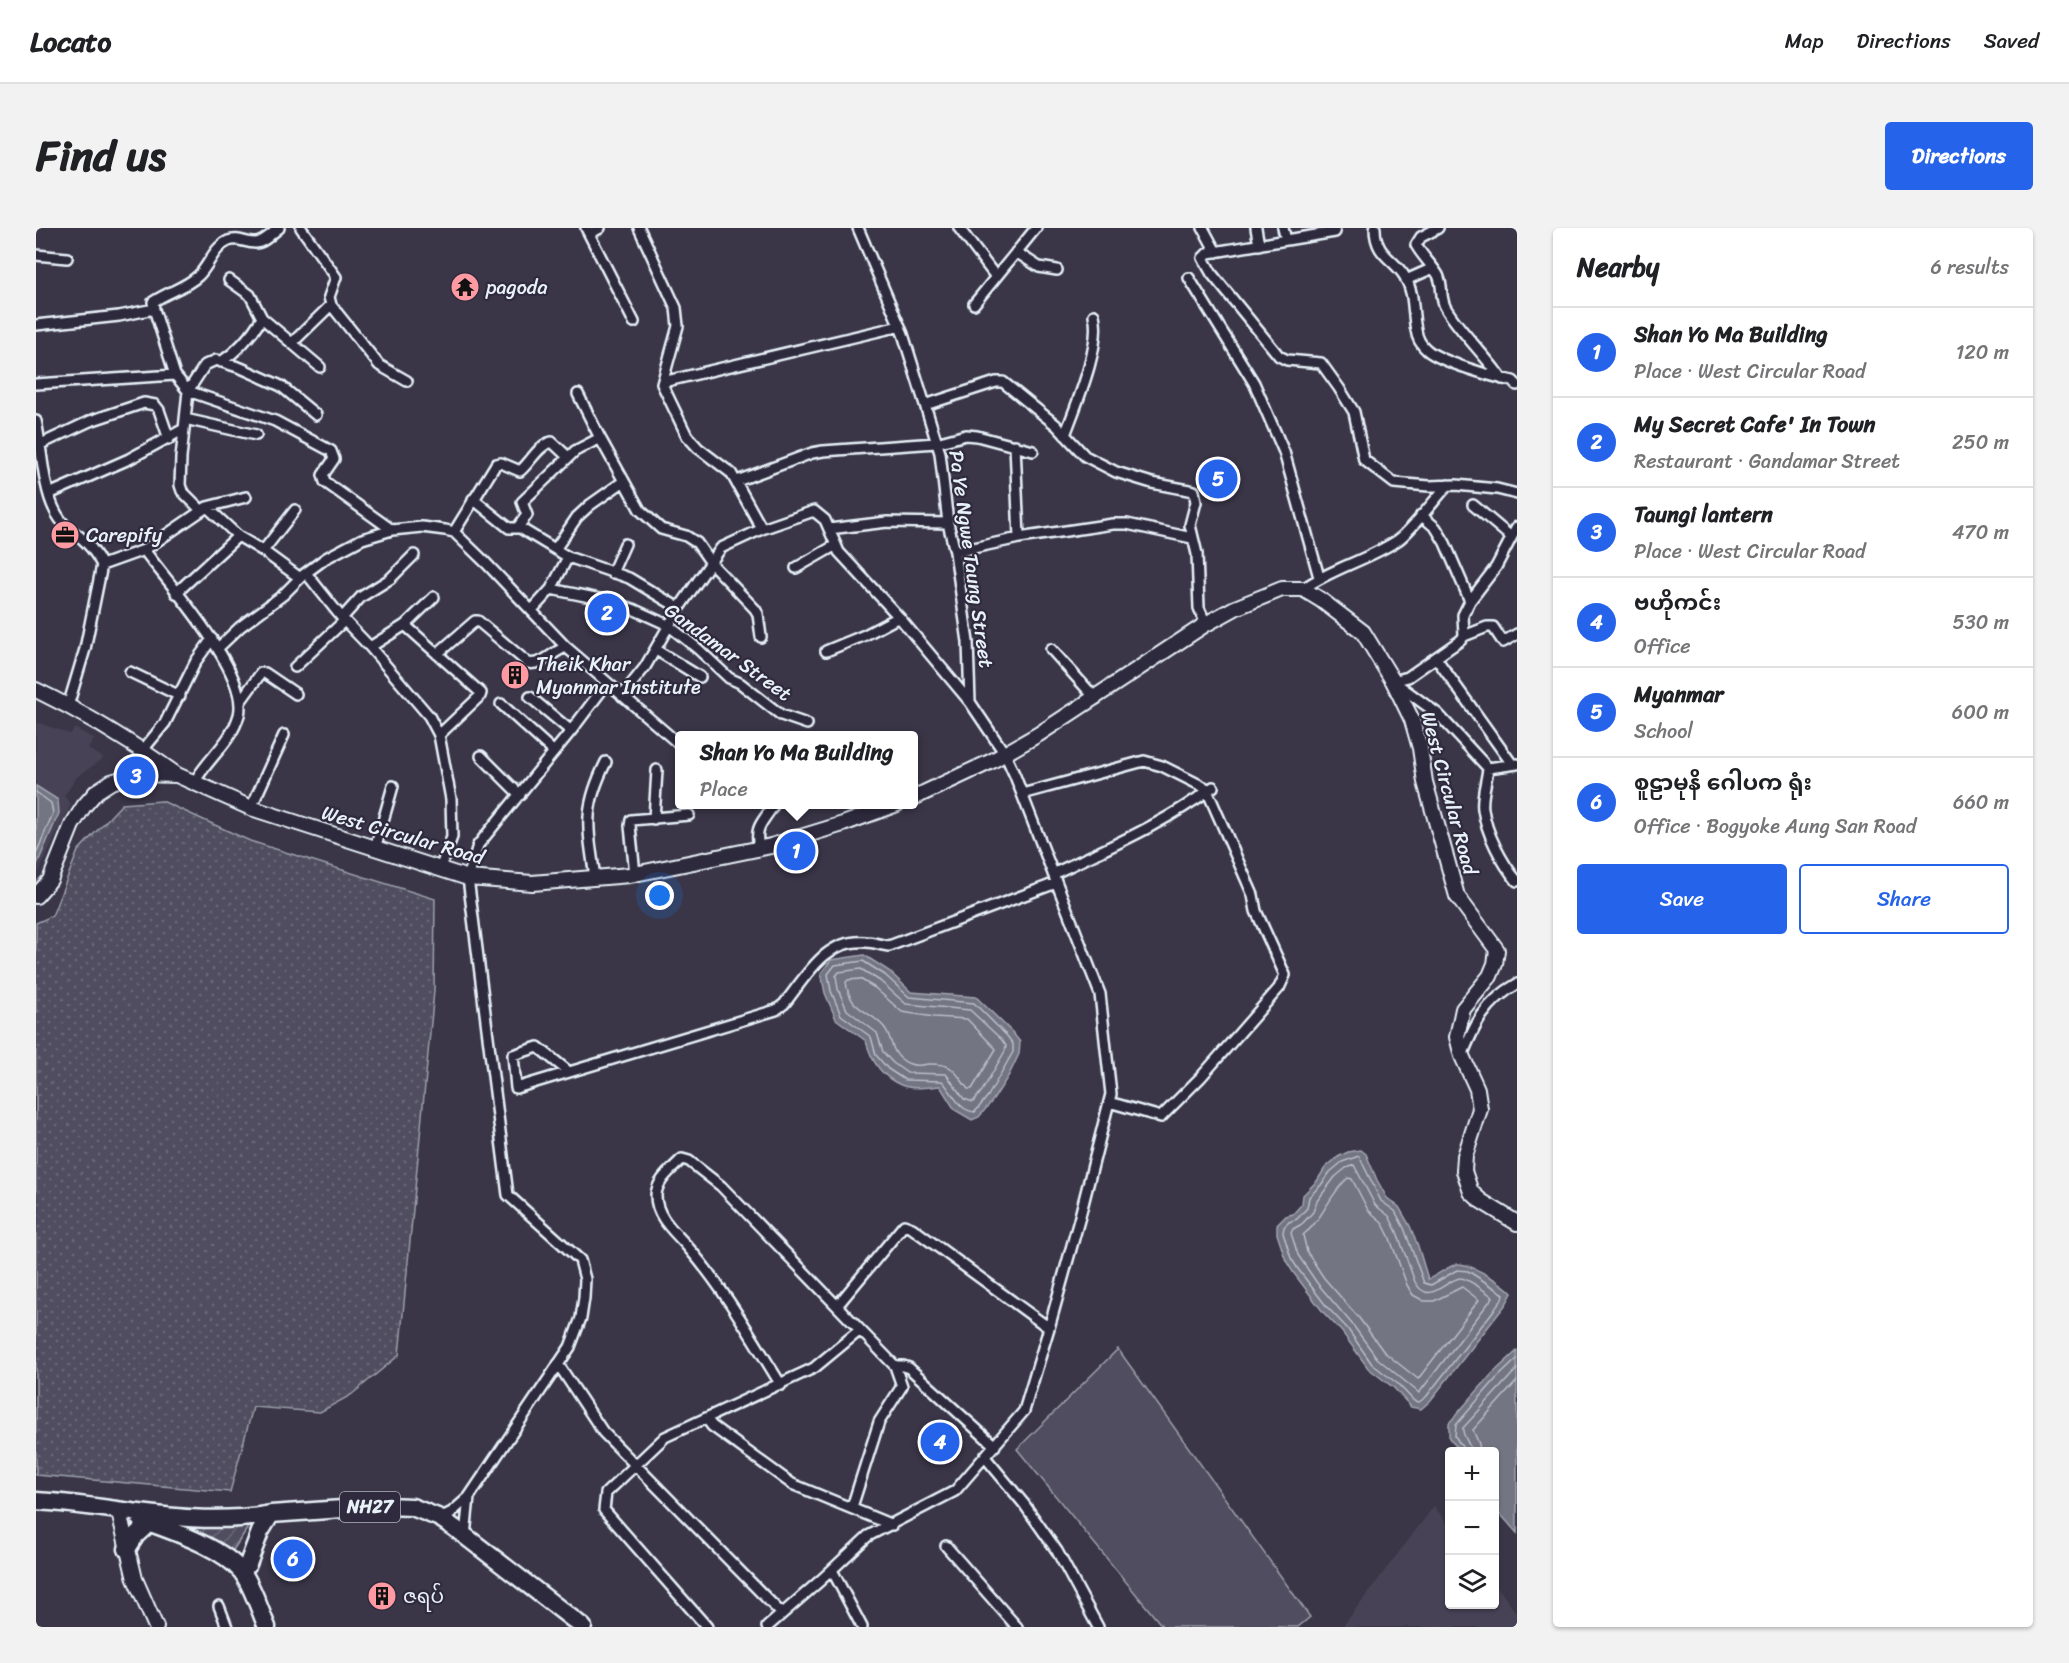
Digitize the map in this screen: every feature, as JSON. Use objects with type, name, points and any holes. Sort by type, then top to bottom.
[{"type":"highway","name":"NH27","points":[[36,1502],[119,1512],[220,1518],[385,1506],[412,1507],[440,1518],[583,1627]]},
{"type":"highway","name":"NH27","points":[[119,1512],[225,1557],[242,1572],[267,1627]]},
{"type":"highway","points":[[242,1572],[271,1514]]},
{"type":"highway","points":[[127,1549],[136,1535],[149,1523]]},
{"type":"street","points":[[279,228],[263,241],[256,243],[238,239],[229,241],[219,247],[201,274],[153,302],[175,375],[188,391],[275,421],[331,451],[334,459],[323,475],[325,482],[392,530]]},
{"type":"street","points":[[600,228],[587,231],[634,322]]},
{"type":"street","points":[[639,228],[676,308],[678,326],[673,351],[663,374],[662,384],[687,436],[698,448],[731,473],[762,529]]},
{"type":"street","name":"Pa Ye Ngwe Taung Street","points":[[858,228],[900,326],[940,453],[948,523],[955,552],[968,642],[970,702]]},
{"type":"street","points":[[959,228],[996,276]]},
{"type":"street","points":[[1203,228],[1216,252]]},
{"type":"street","points":[[1256,228],[1259,245]]},
{"type":"street","points":[[1284,228],[1286,240]]},
{"type":"street","points":[[1375,228],[1375,239],[1386,257],[1403,274],[1412,292],[1416,332],[1421,344],[1429,352],[1451,362],[1516,382]]},
{"type":"street","points":[[1438,228],[1421,237],[1416,245],[1441,284],[1442,303],[1502,379]]},
{"type":"street","points":[[305,229],[336,277],[329,297],[332,305],[379,365],[408,381]]},
{"type":"street","points":[[974,304],[1035,229]]},
{"type":"street","points":[[1335,232],[1208,253],[1203,258],[1279,356],[1287,360],[1321,363],[1354,412],[1364,460],[1394,483],[1497,489],[1517,494]]},
{"type":"street","points":[[1017,252],[1039,267],[1057,270]]},
{"type":"street","points":[[36,255],[67,258]]},
{"type":"street","points":[[1407,280],[1432,268]]},
{"type":"street","points":[[1189,278],[1254,383],[1267,412],[1284,452],[1319,577]]},
{"type":"street","points":[[229,280],[250,295],[262,318],[320,367]]},
{"type":"street","points":[[292,343],[332,305]]},
{"type":"street","points":[[36,325],[119,316],[154,309]]},
{"type":"street","points":[[1065,435],[1095,341],[1097,325],[1094,315]]},
{"type":"street","points":[[221,362],[235,353],[262,318]]},
{"type":"street","points":[[663,382],[900,326]]},
{"type":"street","points":[[316,414],[281,386],[241,368],[216,360],[205,365],[188,391],[180,458],[180,485],[182,491],[238,536],[303,575],[370,647],[429,716],[439,735],[451,799],[452,837],[440,869]]},
{"type":"street","points":[[36,384],[175,375]]},
{"type":"street","points":[[925,405],[1003,381],[1065,435],[1085,456],[1116,472],[1152,483],[1194,491],[1196,502],[1190,525],[1198,563],[1199,608],[1206,624]]},
{"type":"street","points":[[578,394],[640,510],[653,524],[665,531],[692,539],[702,549],[711,563],[755,609],[758,614],[761,637]]},
{"type":"street","points":[[41,444],[90,422],[144,403],[155,405],[159,410],[169,439]]},
{"type":"street","points":[[36,421],[46,484],[53,508],[63,524],[96,552],[102,565],[85,649],[68,706]]},
{"type":"street","points":[[185,424],[256,435]]},
{"type":"street","points":[[48,494],[169,439],[185,424]]},
{"type":"street","points":[[737,481],[812,453],[936,443],[966,435],[1033,451]]},
{"type":"street","points":[[518,527],[526,515],[522,502],[575,451],[600,438]]},
{"type":"street","points":[[454,532],[473,499],[499,462],[520,471],[548,442],[552,442],[568,457]]},
{"type":"street","points":[[1015,445],[1019,538]]},
{"type":"street","points":[[555,548],[577,517],[590,505],[624,482]]},
{"type":"street","points":[[36,492],[46,484]]},
{"type":"street","points":[[918,796],[1005,754],[1096,699],[1206,624],[1235,608],[1274,591],[1303,589],[1319,577],[1350,565],[1399,539],[1448,485]]},
{"type":"street","points":[[102,565],[144,550],[204,508],[246,497]]},
{"type":"street","points":[[473,499],[509,528],[518,527],[568,557],[629,578],[679,608]]},
{"type":"street","points":[[1473,505],[1511,537]]},
{"type":"street","points":[[263,551],[296,510]]},
{"type":"street","points":[[622,696],[656,650],[679,608],[717,552],[726,544],[814,511],[825,520],[839,552],[899,617],[970,702],[1005,754],[1100,994],[1111,1094],[1079,1220],[1023,1411],[954,1491],[868,1536],[767,1627]]},
{"type":"street","points":[[1421,515],[1441,535],[1470,601]]},
{"type":"street","points":[[829,529],[887,522],[948,523]]},
{"type":"street","points":[[955,552],[1019,538],[1113,524],[1127,524],[1192,538]]},
{"type":"street","points":[[1464,636],[1463,615],[1470,601],[1496,567],[1517,526]]},
{"type":"street","points":[[218,648],[240,627],[283,595],[303,575],[326,558],[362,539],[392,530],[422,527],[454,532],[566,647],[675,741]]},
{"type":"street","points":[[176,593],[238,536]]},
{"type":"street","points":[[612,573],[625,544]]},
{"type":"street","points":[[795,568],[836,545]]},
{"type":"street","points":[[144,550],[218,648],[231,675],[240,702],[239,714],[226,742],[194,783]]},
{"type":"street","points":[[295,667],[343,619],[361,597],[390,579],[414,555]]},
{"type":"street","points":[[532,610],[551,589],[568,557]]},
{"type":"street","name":"Gandamar Street","points":[[551,589],[605,600],[635,609],[668,626],[698,649],[729,678],[740,683],[781,715],[807,724]]},
{"type":"street","name":"West Circular Road","points":[[1303,589],[1363,632],[1393,681],[1412,720],[1420,748],[1425,782],[1457,896],[1497,950],[1490,976],[1463,1009],[1457,1037],[1462,1056],[1477,1089],[1480,1109],[1465,1156],[1464,1171],[1471,1192],[1481,1201],[1517,1223]]},
{"type":"street","points":[[370,647],[405,625],[434,597]]},
{"type":"street","points":[[826,651],[865,636],[899,617]]},
{"type":"street","points":[[437,654],[475,621],[478,621],[528,663],[536,664],[566,647]]},
{"type":"street","points":[[405,625],[481,693],[439,735]]},
{"type":"street","points":[[1393,681],[1408,677],[1464,636],[1487,627],[1493,627],[1503,642],[1517,633]]},
{"type":"street","points":[[137,774],[143,764],[147,745],[165,723],[196,662],[212,639]]},
{"type":"street","points":[[1051,649],[1096,699]]},
{"type":"street","points":[[656,650],[700,677]]},
{"type":"street","points":[[1436,658],[1515,764],[1488,768]]},
{"type":"street","points":[[130,672],[180,696]]},
{"type":"street","points":[[240,702],[261,674],[265,673],[296,694]]},
{"type":"street","points":[[1393,681],[1438,714],[1488,768],[1483,809],[1494,845],[1517,881]]},
{"type":"street","points":[[440,1518],[452,1512],[469,1497],[575,1337],[581,1318],[584,1270],[579,1260],[569,1248],[508,1195],[468,878],[478,845],[607,683]]},
{"type":"street","points":[[36,690],[145,751],[177,776]]},
{"type":"street","points":[[530,697],[571,731]]},
{"type":"street","points":[[501,704],[554,752]]},
{"type":"street","points":[[251,808],[284,735]]},
{"type":"street","points":[[481,756],[520,795]]},
{"type":"street","points":[[1022,794],[1144,761],[1162,766],[1210,790],[1253,895],[1256,911],[1286,975],[1279,988],[1201,1077],[1161,1118],[1109,1102]]},
{"type":"street","points":[[595,878],[588,826],[589,808],[596,783],[606,762]]},
{"type":"street","points":[[654,819],[657,770]]},
{"type":"street","name":"West Circular Road","points":[[36,896],[50,880],[72,825],[84,806],[97,791],[111,782],[137,774],[177,776],[251,808],[468,878],[532,883],[635,874],[759,848],[843,824],[884,809]]},
{"type":"street","points":[[375,849],[393,786]]},
{"type":"street","points":[[569,1072],[538,1047],[513,1055],[516,1088],[776,1010],[784,1005],[832,948],[850,942],[866,941],[889,946],[1055,878],[1145,829],[1210,790]]},
{"type":"street","points":[[759,848],[756,836],[758,827],[771,809]]},
{"type":"street","points":[[635,874],[631,820],[689,815]]},
{"type":"street","points":[[1462,1056],[1477,1022],[1488,1005],[1517,984]]},
{"type":"street","points":[[781,1384],[716,1281],[670,1229],[658,1207],[656,1195],[659,1184],[682,1159],[689,1161],[721,1186],[895,1366],[902,1386],[879,1422],[852,1507]]},
{"type":"street","points":[[837,1306],[904,1225],[912,1228],[1049,1328]]},
{"type":"street","points":[[707,1627],[604,1510],[606,1493],[665,1437],[814,1368],[860,1330]]},
{"type":"street","points":[[558,1364],[603,1432],[782,1614]]},
{"type":"street","points":[[895,1366],[909,1368],[995,1446]]},
{"type":"street","points":[[706,1418],[712,1426],[792,1484],[892,1525]]},
{"type":"street","points":[[985,1457],[1024,1504],[1057,1551],[1098,1627]]},
{"type":"street","points":[[465,1536],[469,1497]]},
{"type":"street","points":[[119,1512],[135,1579],[156,1627]]},
{"type":"street","points":[[945,1546],[1017,1627]]},
{"type":"street","points":[[832,1570],[862,1627]]},
{"type":"street","points":[[219,1606],[227,1627]]},
{"type":"shaded area","points":[[36,722],[70,734],[75,728],[94,739],[88,749],[104,758],[77,777],[64,796],[71,804],[36,878]]},
{"type":"shaded area","points":[[162,801],[250,841],[435,899],[434,991],[399,1355],[351,1395],[320,1412],[253,1407],[230,1492],[36,1475],[36,923],[52,916],[78,851],[122,804]]},
{"type":"shaded area","points":[[1118,1349],[1310,1617],[1298,1627],[1163,1627],[1017,1449]]},
{"type":"shaded area","points":[[1434,1506],[1445,1521],[1445,1609],[1499,1609],[1499,1589],[1517,1614],[1517,1627],[1342,1627]]},
{"type":"shaded area","points":[[253,1520],[233,1550],[233,1557],[175,1527],[220,1526]]},
{"type":"water","points":[[36,786],[58,800],[59,813],[36,867]]},
{"type":"water","points":[[864,955],[889,971],[911,992],[976,997],[1020,1042],[1019,1054],[1009,1075],[979,1117],[972,1120],[955,1110],[940,1086],[920,1088],[894,1082],[878,1067],[866,1041],[836,1019],[825,993],[821,973],[831,960]]},
{"type":"water","points":[[1361,1150],[1366,1154],[1387,1198],[1399,1207],[1410,1226],[1428,1279],[1458,1264],[1486,1275],[1512,1293],[1506,1304],[1430,1401],[1421,1409],[1411,1407],[1394,1388],[1368,1368],[1293,1272],[1286,1261],[1277,1234],[1277,1225],[1286,1216],[1293,1214],[1302,1204],[1303,1195],[1317,1181],[1325,1168],[1348,1152]]},
{"type":"water","points":[[1517,1351],[1517,1533],[1499,1513],[1499,1447],[1457,1447],[1449,1438],[1449,1423],[1492,1374]]},
{"type":"place","name":"pagoda","points":[[465,287]]},
{"type":"place","name":"Myanmar","points":[[1218,479]]},
{"type":"place","name":"Carepify","points":[[65,535]]},
{"type":"place","name":"My Secret Cafe' In Town","points":[[607,613]]},
{"type":"place","name":"Theik Khar Myanmar Institute","points":[[515,675]]},
{"type":"place","name":"Taungi lantern","points":[[136,776]]},
{"type":"place","name":"Shan Yo Ma Building","points":[[796,851]]},
{"type":"place","name":"ဗဟိုကင်း","points":[[940,1442]]},
{"type":"place","name":"စူဠာမုနိ ဂေါပက ရုံး","points":[[293,1559]]},
{"type":"place","name":"ဇရပ်","points":[[382,1596]]}]
